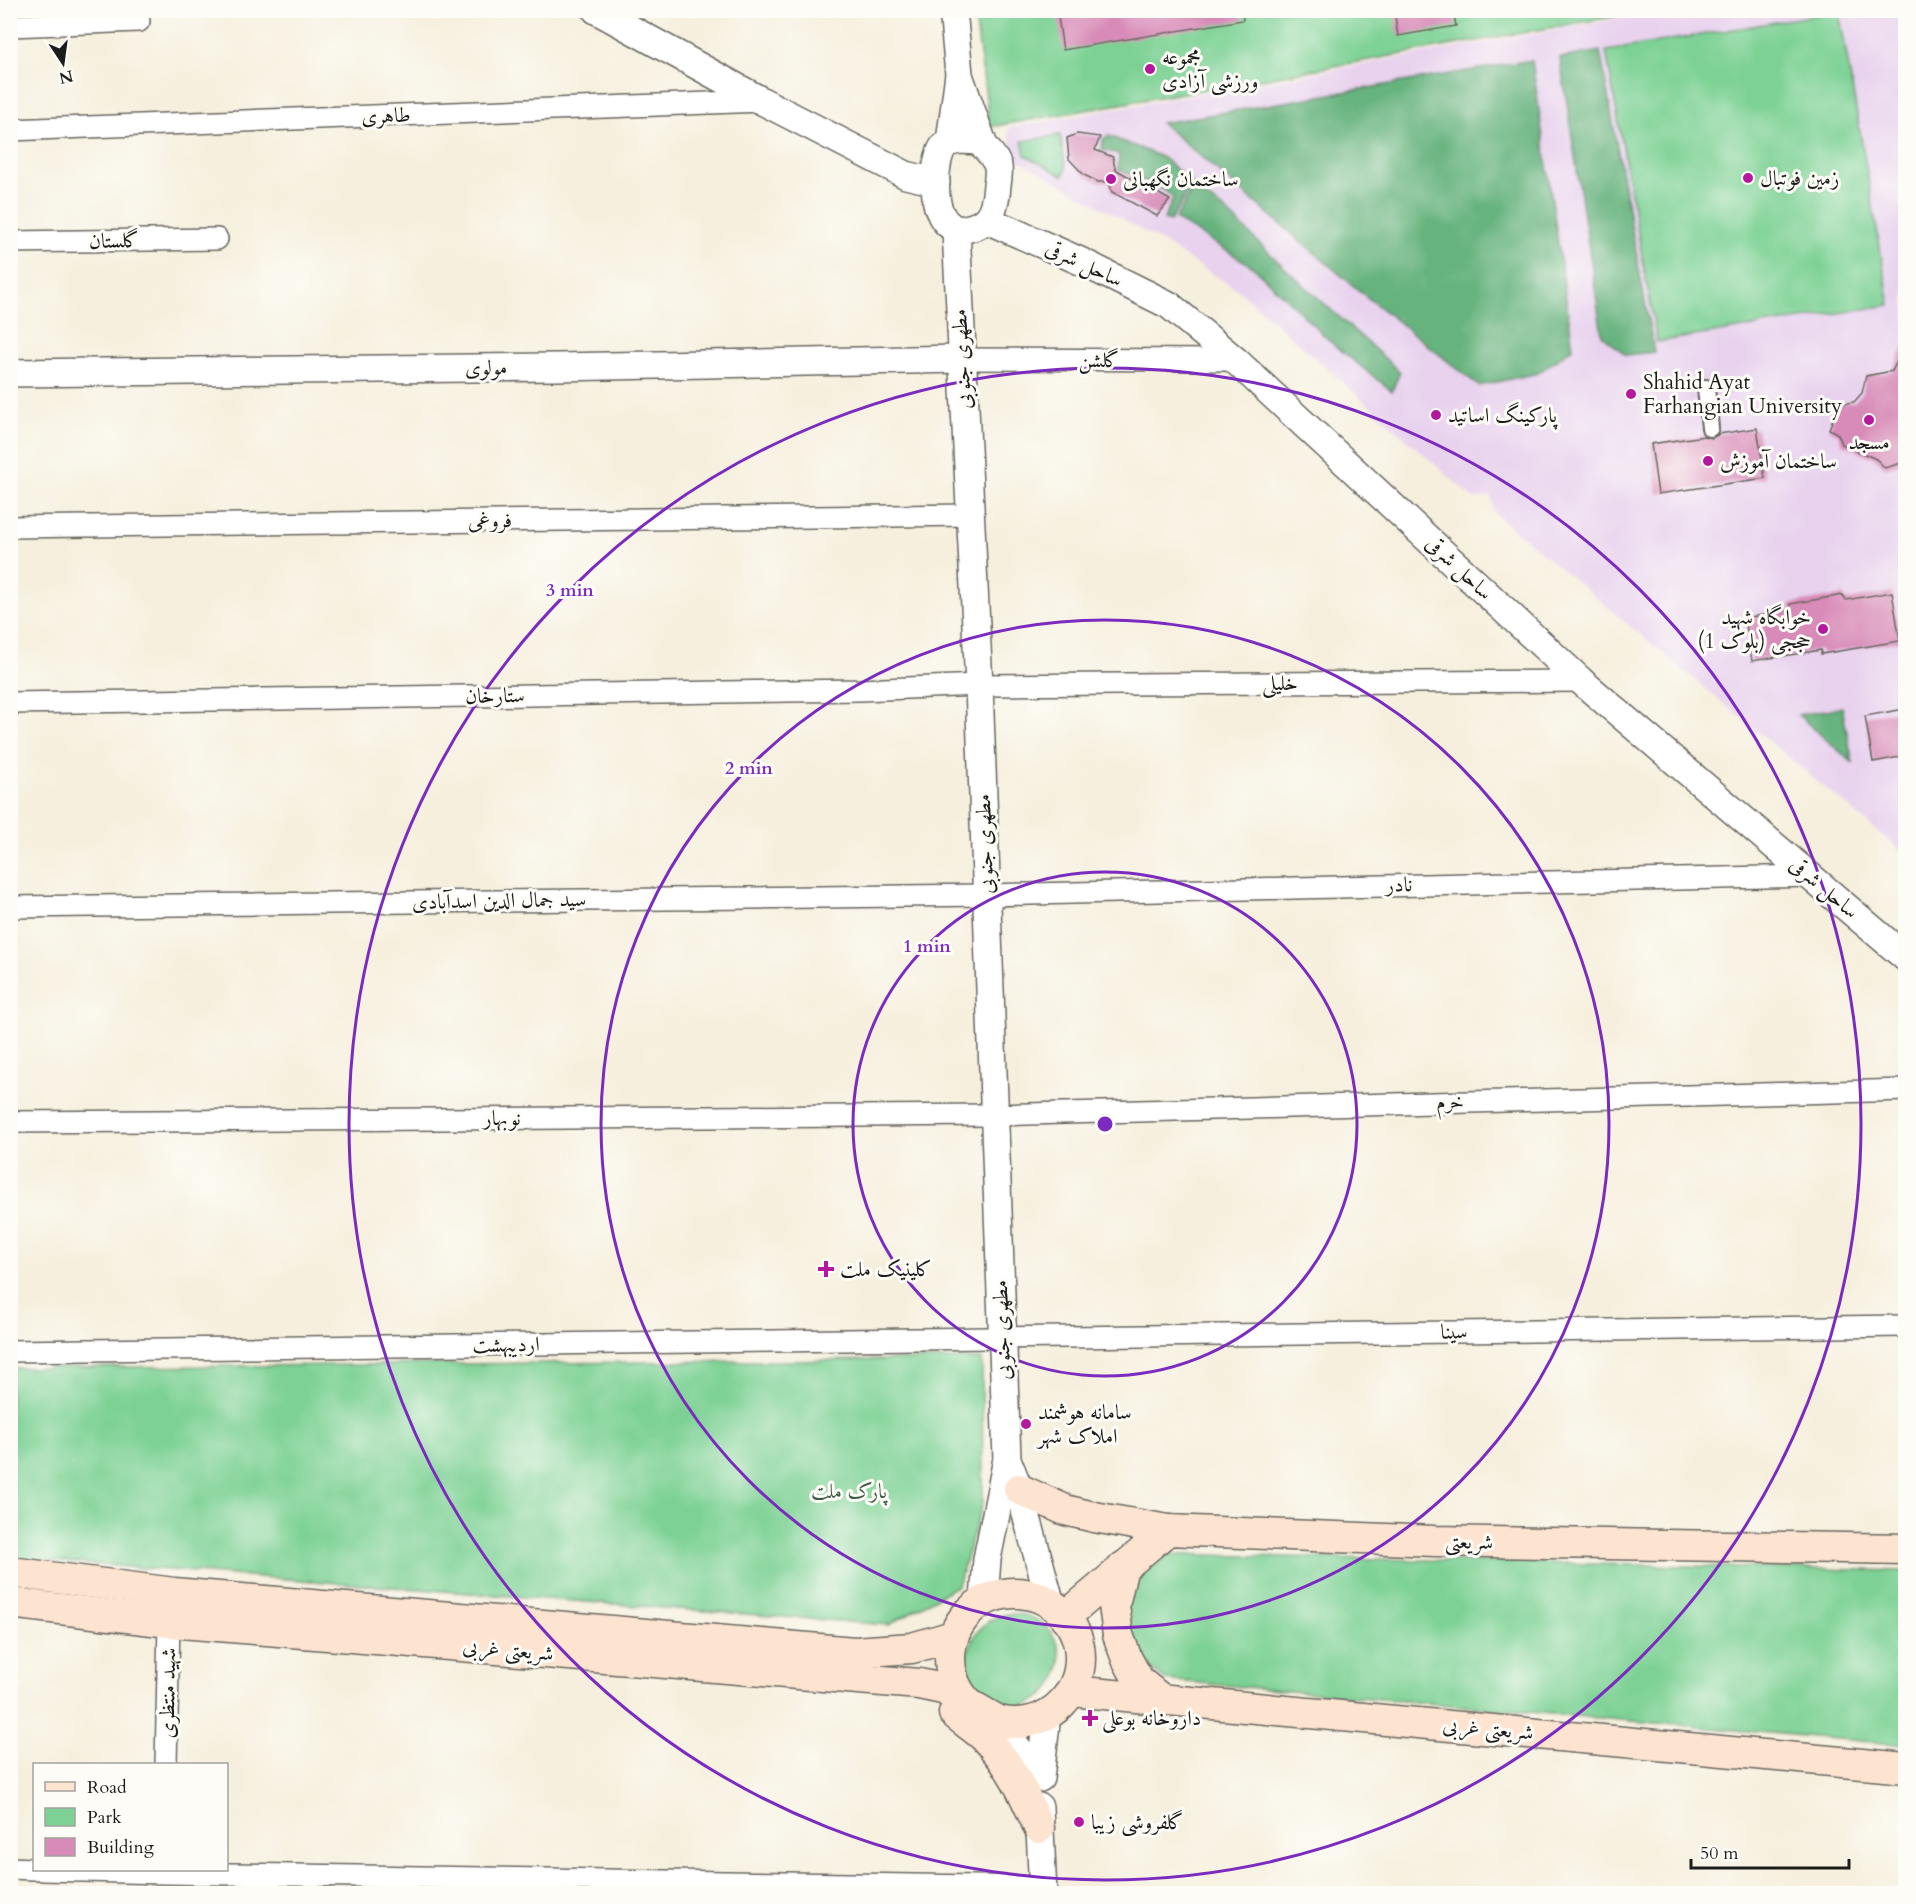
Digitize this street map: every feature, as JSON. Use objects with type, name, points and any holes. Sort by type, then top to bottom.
[{"type":"main road","name":"شریعتی","points":[[1018,1489],[1065,1510],[1168,1530],[1435,1541],[1905,1549]]},
{"type":"main road","points":[[1058,1610],[1122,1567],[1168,1530]]},
{"type":"main road","points":[[1122,1567],[1114,1605],[1118,1635],[1139,1681],[1161,1699]]},
{"type":"main road","name":"شریعتی غربی","points":[[10,1572],[174,1593],[854,1652],[912,1648],[953,1636]]},
{"type":"main road","points":[[970,1705],[958,1690],[951,1673],[950,1655],[953,1636],[960,1622],[984,1600],[999,1594],[1033,1595],[1058,1610],[1075,1634],[1080,1653],[1078,1672],[1071,1691],[1047,1714],[1031,1720],[1014,1722],[997,1720]]},
{"type":"main road","name":"شریعتی غربی","points":[[10,1603],[169,1622],[920,1684],[943,1689],[997,1720]]},
{"type":"main road","points":[[920,1684],[984,1737],[1004,1761],[1020,1784],[1039,1828]]},
{"type":"main road","name":"شریعتی غربی","points":[[1071,1691],[1905,1768]]},
{"type":"street","points":[[596,10],[762,101],[906,175],[936,182]]},
{"type":"street","points":[[950,142],[958,74],[953,10]]},
{"type":"street","points":[[10,26],[139,21]]},
{"type":"street","points":[[958,74],[984,146]]},
{"type":"street","name":"طاهری","points":[[10,130],[762,101]]},
{"type":"street","points":[[962,140],[978,141],[984,146],[993,156],[998,168],[996,198],[987,220],[971,229],[956,230],[945,222],[936,201],[936,170],[943,147],[950,142],[962,140]]},
{"type":"street","name":"ساحل شرقی","points":[[987,220],[1080,261],[1169,305],[1235,360],[1581,681],[1905,957]]},
{"type":"street","name":"مطهری جنوبی","points":[[956,230],[979,685],[1007,1459]]},
{"type":"street","name":"گلستان","points":[[10,243],[217,239]]},
{"type":"street","name":"گلشن","points":[[962,359],[1235,360]]},
{"type":"street","name":"مولوی","points":[[10,373],[558,367],[962,359]]},
{"type":"street","points":[[1706,388],[1710,428]]},
{"type":"street","name":"فروغی","points":[[10,527],[970,515]]},
{"type":"street","name":"خلیلی","points":[[979,685],[1581,681]]},
{"type":"street","name":"ستارخان","points":[[10,703],[860,690],[979,685]]},
{"type":"street","name":"نادر","points":[[987,895],[1810,876]]},
{"type":"street","name":"سید جمال الدین اسدآبادی","points":[[10,907],[987,895]]},
{"type":"street","name":"خرم","points":[[994,1115],[1905,1090]]},
{"type":"street","name":"نوبهار","points":[[10,1122],[994,1115]]},
{"type":"street","name":"سینا","points":[[1002,1338],[1905,1326]]},
{"type":"street","name":"اردیبهشت","points":[[10,1351],[1002,1338]]},
{"type":"street","points":[[1007,1459],[1058,1610]]},
{"type":"street","points":[[984,1600],[987,1559],[1007,1459]]},
{"type":"street","name":"شهید منتظری","points":[[166,1763],[169,1622]]},
{"type":"street","points":[[67,1871],[164,1879],[1043,1890],[1039,1828],[1040,1778],[1047,1714]]},
{"type":"street","points":[[997,1720],[1040,1778]]},
{"type":"street","points":[[10,1868],[33,1869]]},
{"type":"shaded area","name":"Shahid Ayat Farhangian University","points":[[1660,11],[1905,11],[1905,854],[1494,513],[1491,496],[1474,499],[1241,292],[1157,239],[1014,157],[1008,128]]},
{"type":"green space","name":"مجموعه ورزشی آزادی","points":[[974,10],[1646,11],[990,127]]},
{"type":"green space","name":"زمین فوتبال","points":[[1839,11],[1890,305],[1657,342],[1606,51]]},
{"type":"green space","points":[[1600,51],[1654,352],[1626,355],[1602,335],[1560,58]]},
{"type":"green space","points":[[1532,60],[1573,348],[1538,373],[1479,386],[1363,294],[1161,123]]},
{"type":"green space","points":[[1060,135],[1066,169],[1063,176],[1025,155],[1022,141]]},
{"type":"green space","points":[[1109,136],[1162,157],[1193,184],[1170,221],[1164,219],[1173,198],[1164,190],[1118,169],[1119,154],[1102,150],[1103,139]]},
{"type":"green space","points":[[1193,188],[1225,210],[1285,268],[1400,372],[1392,391],[1334,345],[1252,266],[1175,219]]},
{"type":"green space","points":[[1842,707],[1853,763],[1798,715]]},
{"type":"green space","name":"پارک ملت","points":[[982,1359],[983,1502],[958,1585],[889,1625],[11,1558],[10,1368]]},
{"type":"green space","points":[[1158,1554],[1905,1571],[1905,1745],[1165,1680],[1125,1647],[1126,1591]]},
{"type":"green space","points":[[1014,1614],[1031,1618],[1046,1628],[1056,1643],[1060,1660],[1056,1677],[1046,1692],[1031,1702],[1014,1706],[997,1702],[982,1692],[972,1677],[968,1660],[972,1643],[982,1628],[997,1618]]},
{"type":"building","points":[[1057,10],[1242,10],[1243,20],[1063,50]]},
{"type":"building","points":[[1394,10],[1453,10],[1456,26],[1398,36]]},
{"type":"building","name":"ساختمان نگهبانی","points":[[1077,134],[1100,137],[1095,150],[1113,157],[1115,169],[1170,200],[1157,216],[1112,192],[1109,182],[1098,182],[1084,175],[1069,159],[1067,138]]},
{"type":"building","name":"مسجد","points":[[1905,346],[1905,462],[1885,468],[1876,459],[1842,444],[1838,434],[1829,429],[1839,404],[1854,402],[1862,393],[1866,376],[1892,371]]},
{"type":"building","name":"ساختمان آموزش","points":[[1757,428],[1765,478],[1658,494],[1651,444],[1704,436],[1712,438],[1719,434]]},
{"type":"building","name":"خوابگاه شهید حججی (بلوک 1)","points":[[1892,592],[1900,641],[1821,654],[1821,650],[1752,661],[1745,618],[1791,610],[1790,604],[1843,595],[1846,600]]},
{"type":"building","points":[[1905,709],[1905,756],[1873,762],[1865,716]]},
{"type":"place","name":"مجموعه ورزشی آزادی","points":[[1150,69]]},
{"type":"place","name":"زمین فوتبال","points":[[1748,178]]},
{"type":"place","name":"ساختمان نگهبانی","points":[[1111,179]]},
{"type":"place","name":"Shahid Ayat Farhangian University","points":[[1631,394]]},
{"type":"place","name":"پارکینگ اساتید","points":[[1436,415]]},
{"type":"place","name":"مسجد","points":[[1869,420]]},
{"type":"place","name":"ساختمان آموزش","points":[[1708,461]]},
{"type":"place","name":"خوابگاه شهید حججی (بلوک 1)","points":[[1823,629]]},
{"type":"place","name":"کلینیک ملت","points":[[826,1269]]},
{"type":"place","name":"سامانه هوشمند املاک شهر","points":[[1026,1424]]},
{"type":"place","name":"داروخانه بوعلی","points":[[1090,1718]]},
{"type":"place","name":"گلفروشی زیبا","points":[[1079,1822]]}]
